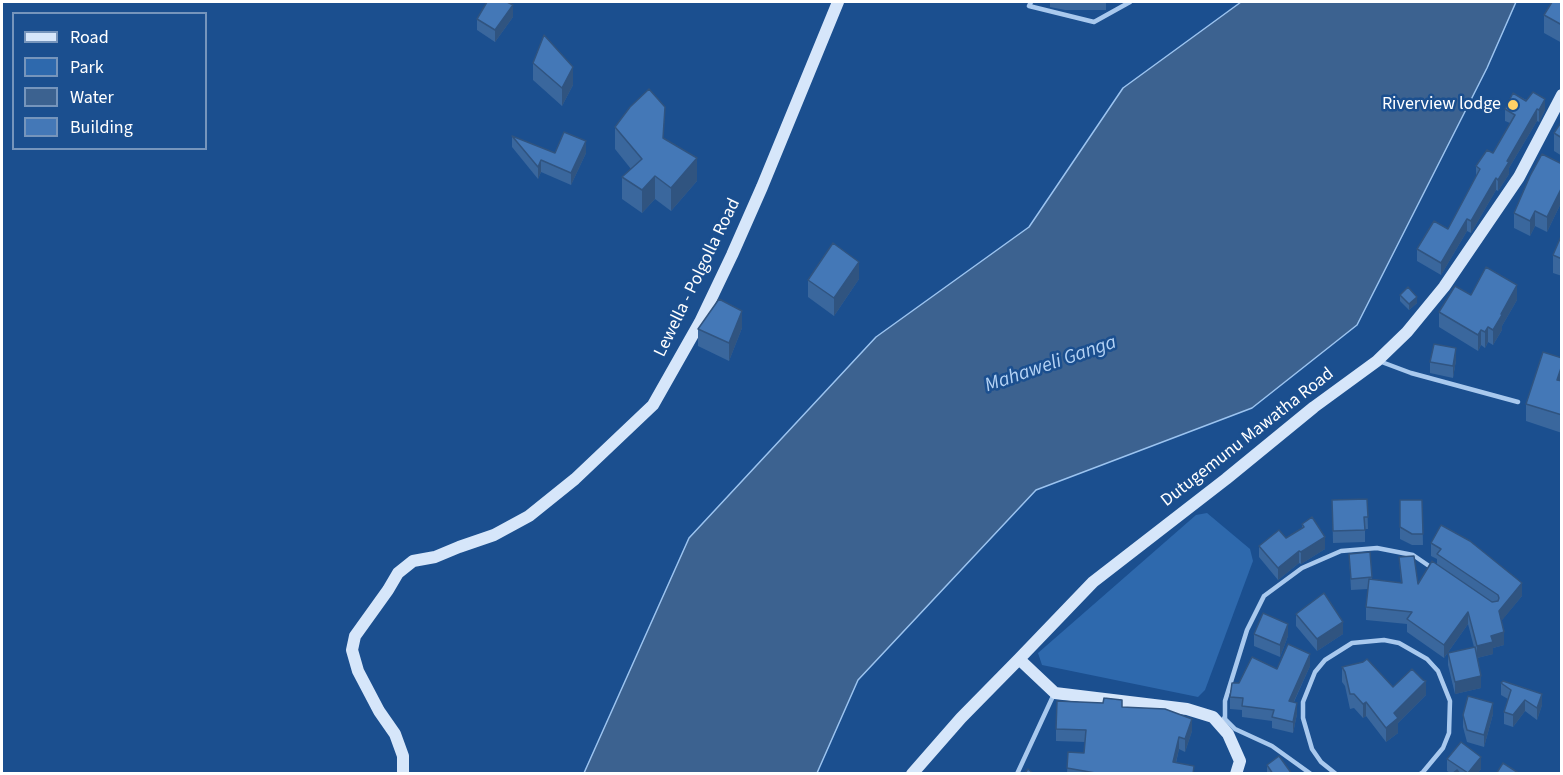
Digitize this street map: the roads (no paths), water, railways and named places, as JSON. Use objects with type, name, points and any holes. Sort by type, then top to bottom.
[{"type":"street","name":"Lewella - Polgolla Road","points":[[403,774],[403,756],[395,734],[358,671],[352,650],[355,636],[398,573],[413,561],[435,557],[494,536],[529,516],[575,479],[653,405],[700,322],[732,255],[838,2]]},
{"type":"street","name":"Dutugemunu Mawatha Road","points":[[912,774],[961,718],[1093,582],[1226,479],[1314,407],[1377,361],[1407,332],[1444,287],[1519,177],[1562,95]]},
{"type":"street","points":[[1020,659],[1055,693],[1187,709],[1219,718],[1240,761],[1236,774]]},
{"type":"lane","points":[[1031,2],[1029,6],[1094,22],[1130,2]]},
{"type":"lane","points":[[1377,361],[1411,373],[1518,402]]},
{"type":"lane","points":[[1311,774],[1272,746],[1235,729],[1219,718],[1247,630],[1264,596],[1302,568],[1341,551],[1377,548],[1413,555],[1440,574]]},
{"type":"lane","points":[[1336,774],[1321,762],[1312,749],[1303,718],[1303,702],[1315,672],[1325,660],[1352,643],[1384,640],[1399,643],[1427,659],[1438,671],[1450,701],[1449,733],[1443,748],[1420,774]]},
{"type":"lane","points":[[1017,774],[1055,693]]},
{"type":"water","name":"Mahaweli Ganga","points":[[1241,2],[1516,2],[1487,68],[1357,325],[1252,408],[1036,490],[858,680],[817,773],[584,773],[689,538],[876,337],[1029,227],[1123,88]]},
{"type":"place","name":"Riverview lodge","points":[[1513,105]]}]
